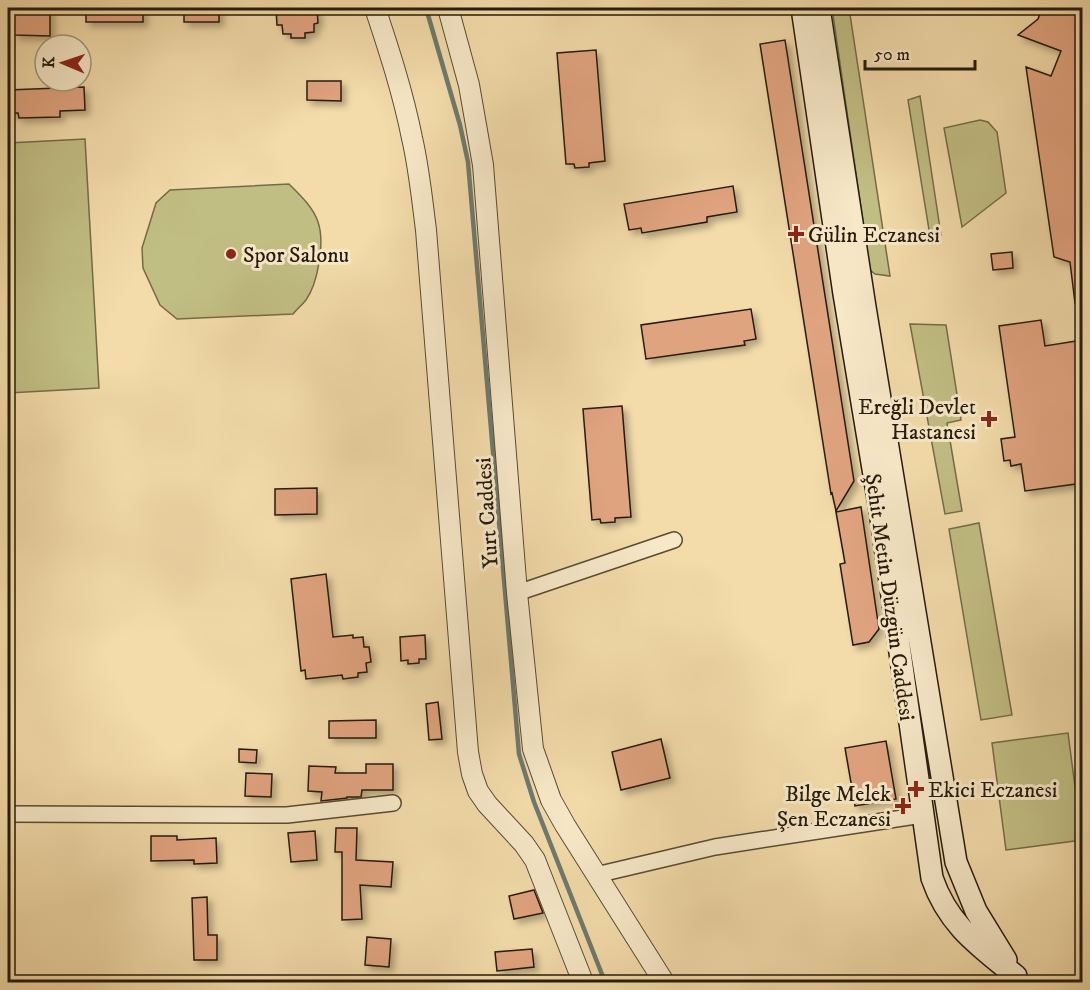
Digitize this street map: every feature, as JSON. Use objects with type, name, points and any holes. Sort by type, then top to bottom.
[{"type":"main road","name":"Şehit Metin Düzgün Caddesi","points":[[802,8],[844,294],[880,511],[931,872],[940,901],[967,936],[1020,979]]},
{"type":"main road","name":"Şehit Metin Düzgün Caddesi","points":[[819,8],[865,307],[956,862],[976,911],[1020,979]]},
{"type":"street","name":"Yurt Caddesi","points":[[375,8],[397,76],[412,136],[426,230],[468,752],[472,774],[478,791],[487,804],[524,844],[535,860],[583,982]]},
{"type":"street","name":"Yurt Caddesi","points":[[448,8],[469,85],[479,138],[517,593],[533,749],[551,800],[664,982]]},
{"type":"street","points":[[517,593],[674,540]]},
{"type":"street","points":[[8,814],[287,815],[393,803]]},
{"type":"street","points":[[596,875],[715,847],[922,815]]},
{"type":"shaded area","points":[[832,8],[849,8],[890,276],[875,274],[870,270]]},
{"type":"shaded area","points":[[920,96],[941,235],[930,236],[908,100]]},
{"type":"shaded area","points":[[980,120],[988,122],[997,132],[1006,193],[962,227],[944,128]]},
{"type":"shaded area","points":[[85,139],[99,388],[8,393],[8,143]]},
{"type":"shaded area","name":"Spor Salonu","points":[[289,184],[313,211],[318,222],[321,240],[314,283],[306,300],[293,314],[177,319],[160,305],[143,268],[142,248],[156,203],[170,190]]},
{"type":"shaded area","points":[[910,324],[946,325],[961,420],[947,423],[962,511],[945,514]]},
{"type":"shaded area","points":[[979,523],[1012,715],[981,720],[949,529]]},
{"type":"shaded area","points":[[1068,733],[1082,840],[1006,850],[992,743]]},
{"type":"building","points":[[14,8],[50,8],[50,33],[14,35]]},
{"type":"building","points":[[86,8],[143,8],[143,22],[86,22]]},
{"type":"building","points":[[184,8],[219,8],[219,22],[184,22]]},
{"type":"building","points":[[276,8],[317,8],[318,23],[314,24],[314,32],[305,33],[305,38],[291,38],[291,34],[283,34],[282,25],[277,25]]},
{"type":"building","points":[[1042,8],[1083,8],[1083,303],[1075,303],[1070,262],[1054,257],[1026,67],[1051,76],[1061,51],[1018,35],[1038,19]]},
{"type":"building","points":[[785,40],[854,481],[836,511],[831,494],[760,44]]},
{"type":"building","points":[[596,50],[605,161],[589,163],[589,167],[575,168],[574,164],[566,164],[557,53]]},
{"type":"building","points":[[307,81],[341,81],[341,101],[307,100]]},
{"type":"building","points":[[33,89],[33,93],[84,93],[85,110],[60,111],[60,117],[19,118],[18,113],[8,113],[8,90]]},
{"type":"building","points":[[733,186],[737,212],[707,217],[707,222],[642,233],[641,228],[629,230],[624,204]]},
{"type":"building","points":[[1012,252],[1013,268],[993,270],[991,254]]},
{"type":"building","points":[[751,309],[756,339],[744,341],[745,345],[646,359],[641,325]]},
{"type":"building","points":[[1041,320],[1045,346],[1083,340],[1083,483],[1025,491],[1021,464],[1011,466],[1010,460],[1004,461],[1001,439],[1015,437],[999,326]]},
{"type":"building","points":[[622,406],[631,517],[615,518],[615,522],[601,523],[600,519],[592,520],[583,409]]},
{"type":"building","points":[[317,488],[317,514],[275,515],[275,489]]},
{"type":"building","points":[[861,507],[879,629],[869,642],[853,645],[840,564],[845,563],[836,512]]},
{"type":"building","points":[[326,574],[333,637],[353,635],[353,638],[363,637],[364,647],[369,647],[371,662],[366,663],[367,672],[358,673],[358,677],[343,679],[342,675],[306,679],[305,670],[301,671],[291,579]]},
{"type":"building","points":[[425,635],[426,659],[419,659],[419,663],[408,664],[408,660],[401,661],[400,637]]},
{"type":"building","points":[[438,702],[442,739],[429,740],[426,704]]},
{"type":"building","points":[[376,720],[376,738],[329,738],[329,721]]},
{"type":"building","points":[[661,739],[670,778],[621,790],[612,752]]},
{"type":"building","points":[[886,741],[896,799],[855,806],[845,748]]},
{"type":"building","points":[[239,749],[257,750],[256,763],[239,762]]},
{"type":"building","points":[[366,764],[393,764],[393,790],[362,790],[361,797],[321,801],[322,792],[308,791],[309,766],[336,767],[335,773],[366,773]]},
{"type":"building","points":[[246,773],[272,774],[271,797],[245,796]]},
{"type":"building","points":[[336,828],[357,828],[356,860],[393,862],[391,887],[360,885],[362,919],[342,920],[342,852],[335,852]]},
{"type":"building","points":[[315,831],[317,860],[291,862],[288,833]]},
{"type":"building","points":[[151,836],[177,836],[177,840],[216,838],[217,863],[194,864],[194,860],[151,861]]},
{"type":"building","points":[[534,890],[543,913],[514,919],[509,896]]},
{"type":"building","points":[[207,897],[208,935],[217,935],[217,960],[194,960],[192,898]]},
{"type":"building","points":[[367,937],[391,939],[389,967],[365,965]]},
{"type":"building","points":[[532,949],[534,967],[497,971],[495,952]]},
{"type":"waterway","points":[[426,8],[460,125],[468,162],[519,754],[534,802],[605,982]]},
{"type":"place","name":"Gülin Eczanesi","points":[[796,234]]},
{"type":"place","name":"Spor Salonu","points":[[231,254]]},
{"type":"place","name":"Ereğli Devlet Hastanesi","points":[[989,419]]},
{"type":"place","name":"Ekici Eczanesi","points":[[916,789]]},
{"type":"place","name":"Bilge Melek Şen Eczanesi","points":[[903,806]]}]
